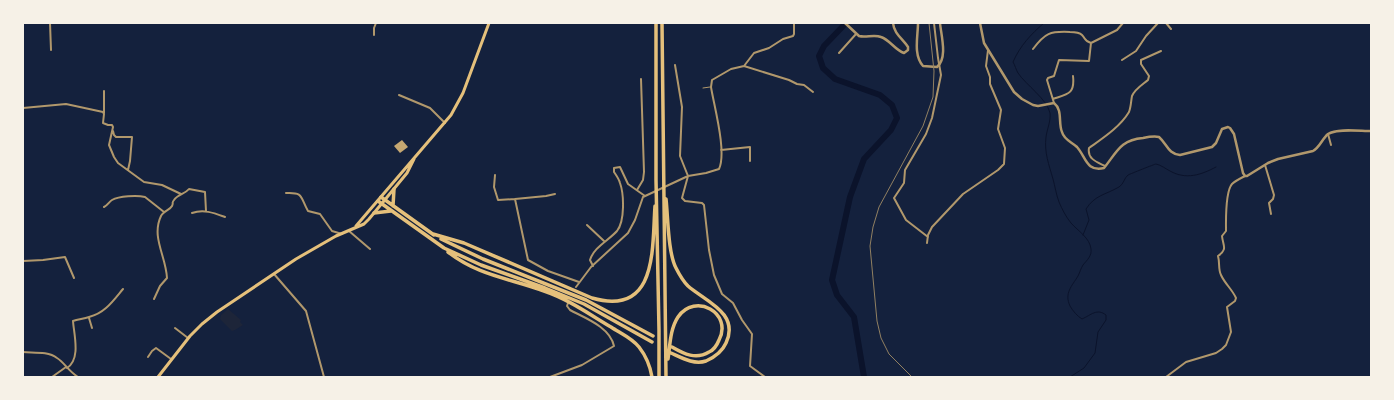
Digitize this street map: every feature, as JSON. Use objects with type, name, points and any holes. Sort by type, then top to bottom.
[{"type":"highway","points":[[355,228],[451,115],[463,93],[489,23]]},
{"type":"highway","points":[[656,23],[656,180],[659,377]]},
{"type":"highway","points":[[662,23],[666,376]]},
{"type":"highway","points":[[158,377],[188,338],[216,312],[300,256],[364,224],[407,173],[414,159]]},
{"type":"highway","points":[[664,176],[674,266],[687,285],[720,310],[726,320],[729,330],[727,341],[722,350],[714,357],[704,362],[686,360],[671,353]]},
{"type":"highway","points":[[433,234],[464,244],[592,298],[611,302],[619,301],[635,293],[642,286],[647,277],[652,255],[656,180]]},
{"type":"highway","points":[[393,206],[394,189]]},
{"type":"highway","points":[[379,199],[391,211],[459,260],[477,270],[495,277],[543,290],[565,299],[636,344],[648,361],[652,377]]},
{"type":"highway","points":[[383,202],[393,206],[433,234],[483,259],[586,300],[652,336]]},
{"type":"highway","points":[[374,213],[391,211]]},
{"type":"highway","points":[[444,248],[481,265],[546,288],[584,304],[652,342]]},
{"type":"highway","points":[[666,376],[673,326],[677,318],[684,310],[693,306],[708,307],[715,312],[720,319],[722,330],[719,341],[710,352],[701,356],[693,356],[685,354],[672,347]]},
{"type":"street","points":[[50,23],[51,50]]},
{"type":"street","points":[[374,35],[376,23]]},
{"type":"street","points":[[744,66],[753,54],[769,48],[783,39],[793,36],[794,23]]},
{"type":"street","points":[[846,23],[861,37],[882,37],[900,52],[905,53],[908,47],[897,34],[893,23]]},
{"type":"street","points":[[918,23],[917,55],[919,62],[923,66],[937,67],[941,64],[943,49],[940,23]]},
{"type":"street","points":[[928,237],[914,228],[906,220],[894,198],[904,183],[904,170],[926,134],[932,118],[942,75],[938,58],[934,23]]},
{"type":"street","points":[[980,23],[988,49],[1006,81],[1015,93],[1030,104],[1037,106],[1054,103]]},
{"type":"street","points":[[1091,43],[1117,30],[1123,23]]},
{"type":"street","points":[[1122,60],[1136,51],[1146,36],[1158,23]]},
{"type":"street","points":[[1166,23],[1171,29]]},
{"type":"street","points":[[1033,49],[1042,37],[1053,32],[1078,33],[1083,35],[1086,41],[1091,43]]},
{"type":"street","points":[[839,53],[855,33]]},
{"type":"street","points":[[1091,43],[1089,61],[1059,60],[1054,76],[1048,78],[1047,80],[1054,103],[1059,111],[1061,131],[1065,138],[1078,149],[1087,164],[1095,168],[1103,168],[1119,148],[1130,140],[1154,137],[1159,137],[1172,153],[1176,155],[1183,155],[1212,147],[1216,143],[1222,129],[1228,127],[1232,130],[1235,136],[1243,173],[1245,176]]},
{"type":"street","points":[[927,243],[932,227],[963,194],[998,170],[1004,164],[1005,148],[998,129],[1001,110],[990,84],[990,77],[986,68],[988,49]]},
{"type":"street","points":[[1105,166],[1092,160],[1089,154],[1089,148],[1123,120],[1130,110],[1132,96],[1148,80],[1149,76],[1141,64],[1142,60],[1161,51]]},
{"type":"street","points":[[675,65],[682,107],[680,156],[688,176],[682,198],[685,201],[702,203],[704,205],[712,269],[722,294],[733,303],[742,320],[752,334],[750,366],[765,377]]},
{"type":"street","points":[[576,287],[592,266],[628,233],[635,220],[642,198],[688,176],[703,174],[718,169],[721,160],[721,150],[711,87],[712,81],[715,78],[731,68],[744,66],[804,85],[813,92]]},
{"type":"street","points":[[1053,99],[1069,93],[1072,90],[1074,84],[1073,76]]},
{"type":"street","points":[[637,190],[643,180],[644,172],[641,79]]},
{"type":"street","points":[[104,91],[103,123],[112,125],[114,135],[116,137],[132,137],[128,170]]},
{"type":"street","points":[[399,95],[430,108],[445,123]]},
{"type":"street","points":[[23,108],[66,104],[104,113]]},
{"type":"street","points":[[113,131],[109,140],[110,148],[117,161],[144,182],[165,185],[181,194]]},
{"type":"street","points":[[1166,377],[1186,362],[1220,351],[1225,346],[1230,335],[1227,307],[1236,298],[1218,268],[1220,263],[1218,256],[1223,253],[1224,250],[1222,235],[1226,230],[1226,210],[1229,191],[1233,184],[1265,165],[1282,158],[1312,152],[1328,134],[1335,131],[1371,131]]},
{"type":"street","points":[[1328,134],[1331,145]]},
{"type":"street","points":[[721,150],[750,147],[750,161]]},
{"type":"street","points":[[1265,165],[1274,195],[1273,199],[1268,203],[1271,214]]},
{"type":"street","points":[[592,266],[590,259],[604,241],[618,230],[622,214],[623,205],[620,184],[614,172],[614,168],[618,166],[621,168],[626,182],[646,195]]},
{"type":"street","points":[[495,175],[494,187],[498,200],[555,194]]},
{"type":"street","points":[[154,299],[160,286],[167,278],[156,232],[161,216],[172,206],[174,200],[189,189],[206,192],[206,211]]},
{"type":"street","points":[[286,193],[298,193],[308,211],[320,214],[332,231],[342,234]]},
{"type":"street","points":[[104,207],[110,201],[120,197],[142,196],[164,212]]},
{"type":"street","points":[[515,199],[528,260],[548,271],[579,282]]},
{"type":"street","points":[[192,213],[206,211],[225,217]]},
{"type":"street","points":[[587,225],[604,241]]},
{"type":"street","points":[[349,231],[370,249]]},
{"type":"street","points":[[23,261],[65,257],[74,278]]},
{"type":"street","points":[[274,274],[306,311],[324,377]]},
{"type":"street","points":[[52,377],[73,364],[75,360],[73,321],[89,318],[104,311],[123,289]]},
{"type":"street","points":[[550,377],[582,365],[613,348],[614,346],[612,339],[603,330],[596,324],[570,310],[568,303]]},
{"type":"street","points":[[89,318],[92,328]]},
{"type":"street","points":[[175,328],[188,338]]},
{"type":"street","points":[[148,357],[152,350],[156,348],[171,359]]},
{"type":"street","points":[[23,352],[54,356],[78,377]]},
{"type":"lane","points":[[704,88],[711,87]]},
{"type":"shaded area","points":[[228,309],[241,320],[240,322],[243,325],[232,331],[220,319],[221,315]]},
{"type":"building","points":[[402,140],[408,147],[400,153],[394,146]]},
{"type":"waterway","points":[[846,23],[824,46],[819,56],[823,68],[835,79],[880,95],[892,105],[897,118],[891,130],[864,159],[850,197],[832,280],[837,295],[854,317],[864,377]]},
{"type":"waterway","points":[[1044,23],[1026,41],[1013,62],[1018,73],[1041,97],[1048,108],[1050,116],[1046,137],[1047,158],[1058,199],[1069,221],[1086,238],[1090,245],[1090,256],[1082,266],[1078,276],[1071,286],[1068,293],[1068,301],[1075,313],[1082,319],[1097,312],[1106,315],[1106,320],[1098,332],[1095,353],[1084,368],[1070,377]]},
{"type":"waterway","points":[[1083,235],[1089,220],[1086,209],[1089,204],[1097,198],[1121,186],[1128,175],[1156,164],[1176,174],[1188,176],[1199,174],[1216,167]]},
{"type":"railway","points":[[912,377],[889,354],[881,338],[877,321],[870,246],[873,227],[879,207],[923,126],[933,97],[934,71],[929,23]]}]
